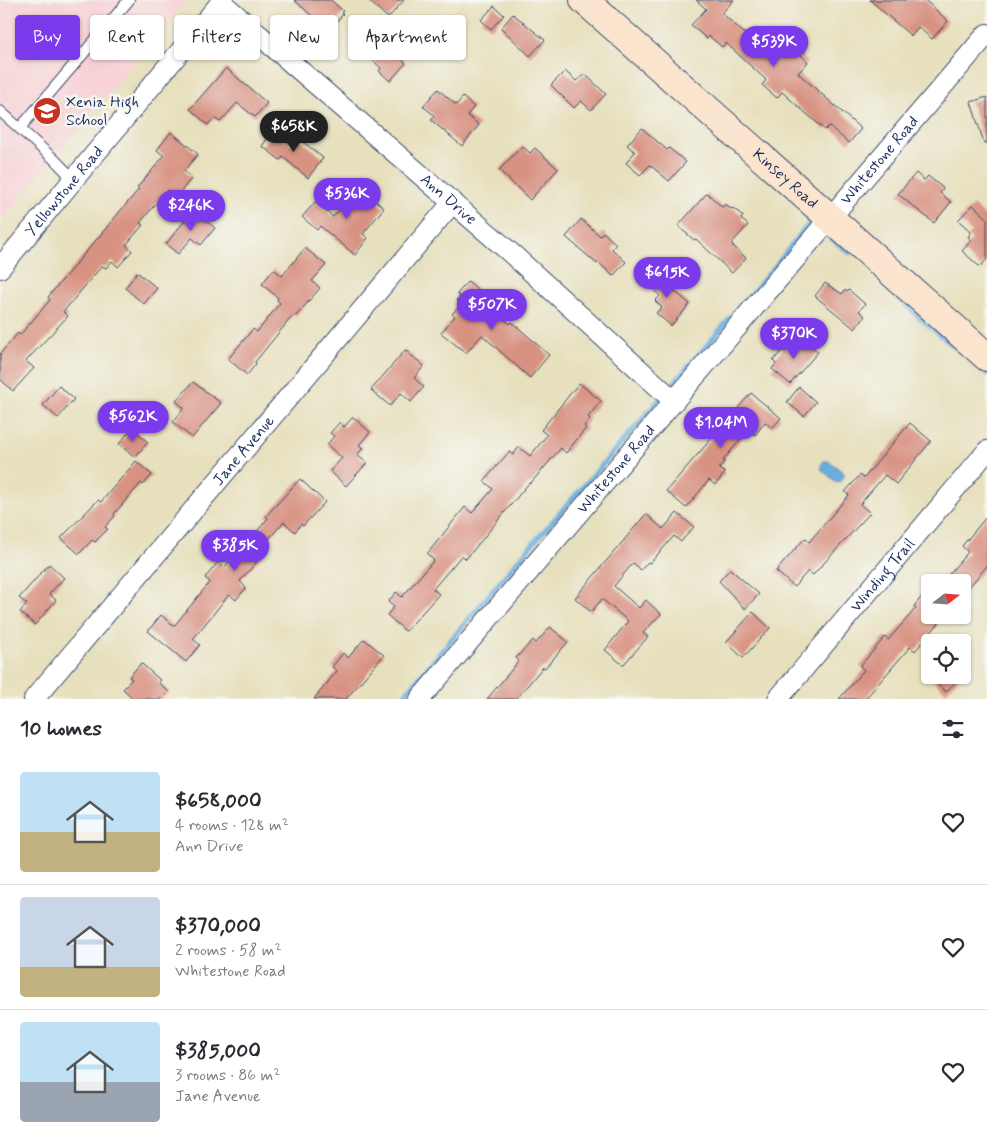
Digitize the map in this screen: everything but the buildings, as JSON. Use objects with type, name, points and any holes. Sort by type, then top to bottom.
[{"type":"street","name":"Kinsey Road","points":[[584,0],[987,357]]},
{"type":"street","name":"Yellowstone Road","points":[[0,268],[221,1]]},
{"type":"street","name":"Ann Drive","points":[[221,1],[453,202],[573,308],[674,401]]},
{"type":"street","name":"Whitestone Road","points":[[420,699],[987,34]]},
{"type":"street","name":"Jane Avenue","points":[[34,699],[453,202]]},
{"type":"street","name":"Winding Trail","points":[[778,699],[987,451]]},
{"type":"lane","points":[[20,128],[129,0]]},
{"type":"lane","points":[[0,111],[74,180]]},
{"type":"shaded area","name":"Xenia High School","points":[[0,0],[187,0],[164,27],[164,15],[90,15],[90,60],[136,60],[0,221]]},
{"type":"water","points":[[824,461],[829,461],[844,473],[841,481],[836,482],[821,469]]},
{"type":"waterway","points":[[668,390],[773,269],[810,222],[816,227]]},
{"type":"waterway","points":[[823,232],[850,253]]},
{"type":"waterway","points":[[886,286],[956,348]]},
{"type":"waterway","points":[[978,366],[987,373]]},
{"type":"waterway","points":[[401,699],[514,565],[662,397]]},
{"type":"place","name":"Xenia High School","points":[[47,111]]}]
